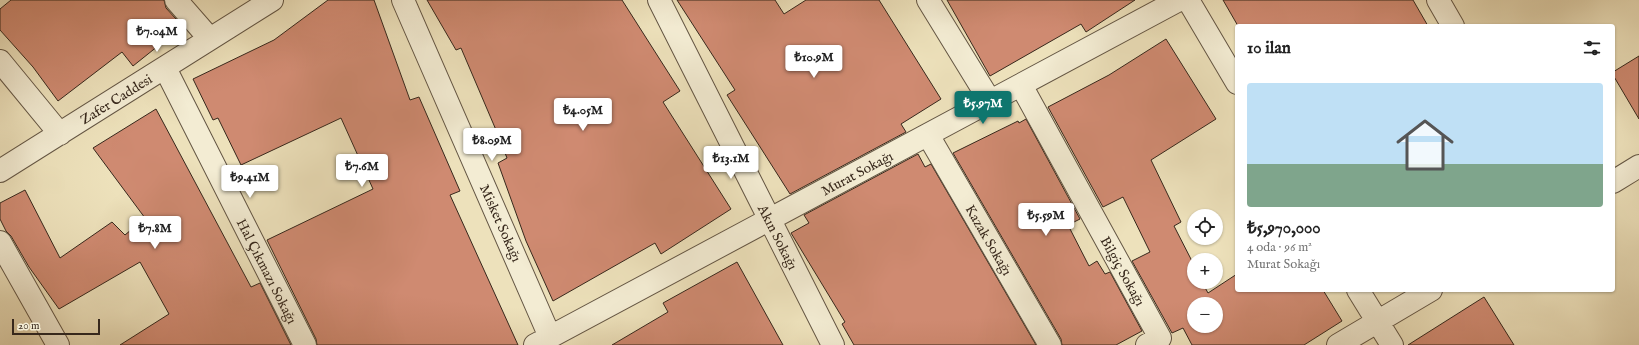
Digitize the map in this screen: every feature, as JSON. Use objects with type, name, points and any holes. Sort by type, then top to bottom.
[{"type":"street","points":[[176,0],[210,39]]},
{"type":"street","name":"Zafer Caddesi","points":[[0,171],[272,0]]},
{"type":"street","name":"Misket Sokağı","points":[[403,0],[542,341]]},
{"type":"street","name":"Akın Sokağı","points":[[659,0],[833,345]]},
{"type":"street","points":[[928,0],[990,101]]},
{"type":"street","name":"Murat Sokağı","points":[[542,341],[1179,0]]},
{"type":"street","points":[[1188,0],[1235,80]]},
{"type":"street","points":[[1438,0],[1452,24]]},
{"type":"street","points":[[0,61],[60,134]]},
{"type":"street","name":"Hal Çıkmazı Sokağı","points":[[165,68],[305,345]]},
{"type":"street","name":"Bilgiç Sokağı","points":[[1021,85],[1160,338],[1147,345]]},
{"type":"street","name":"Kazak Sokağı","points":[[928,135],[1050,345]]},
{"type":"street","points":[[1615,181],[1639,166]]},
{"type":"street","points":[[0,242],[58,345]]},
{"type":"street","points":[[1359,292],[1392,345]]},
{"type":"street","points":[[1338,345],[1428,292]]},
{"type":"building","points":[[11,0],[164,0],[166,8],[176,19],[172,22],[178,30],[133,66],[122,52],[58,101],[33,67],[0,30],[0,9]]},
{"type":"building","points":[[328,0],[374,0],[410,100],[419,97],[460,191],[450,195],[518,345],[317,345],[316,339],[267,240],[373,189],[341,118],[241,165],[218,118],[213,120],[193,79],[274,40]]},
{"type":"building","points":[[427,0],[622,0],[680,91],[663,102],[731,209],[661,254],[655,243],[553,301],[526,241],[498,163],[507,158],[496,130],[461,48],[456,50]]},
{"type":"building","points":[[677,0],[775,0],[784,14],[806,0],[879,0],[941,99],[901,124],[906,132],[790,194],[727,95],[735,90]]},
{"type":"building","points":[[947,0],[1135,0],[1086,32],[1081,24],[990,76]]},
{"type":"building","points":[[1223,0],[1413,0],[1427,24],[1237,24]]},
{"type":"building","points":[[1166,39],[1216,119],[1151,160],[1181,222],[1174,226],[1188,253],[1187,289],[1206,289],[1208,293],[1214,289],[1223,289],[1223,283],[1235,275],[1235,292],[1324,292],[1342,321],[1304,345],[1192,345],[1183,328],[1172,333],[1132,261],[1150,252],[1123,197],[1103,207],[1048,107],[1109,75]]},
{"type":"building","points":[[1639,56],[1639,119],[1615,78],[1615,71]]},
{"type":"building","points":[[156,109],[251,287],[260,283],[291,345],[120,345],[169,314],[140,262],[59,309],[29,267],[11,236],[6,231],[0,219],[0,203],[25,190],[60,258],[112,222],[125,235],[145,218],[93,148]]},
{"type":"building","points":[[1026,119],[1080,219],[1068,225],[1089,266],[1097,261],[1105,274],[1110,272],[1142,331],[1116,345],[1062,345],[1061,339],[953,153],[1018,121],[1019,123]]},
{"type":"building","points":[[918,154],[925,167],[931,164],[1036,345],[854,345],[842,324],[845,322],[791,233],[809,223],[804,215]]},
{"type":"building","points":[[737,262],[783,345],[612,345],[668,312],[663,303]]},
{"type":"building","points":[[1484,297],[1514,345],[1408,345]]}]
